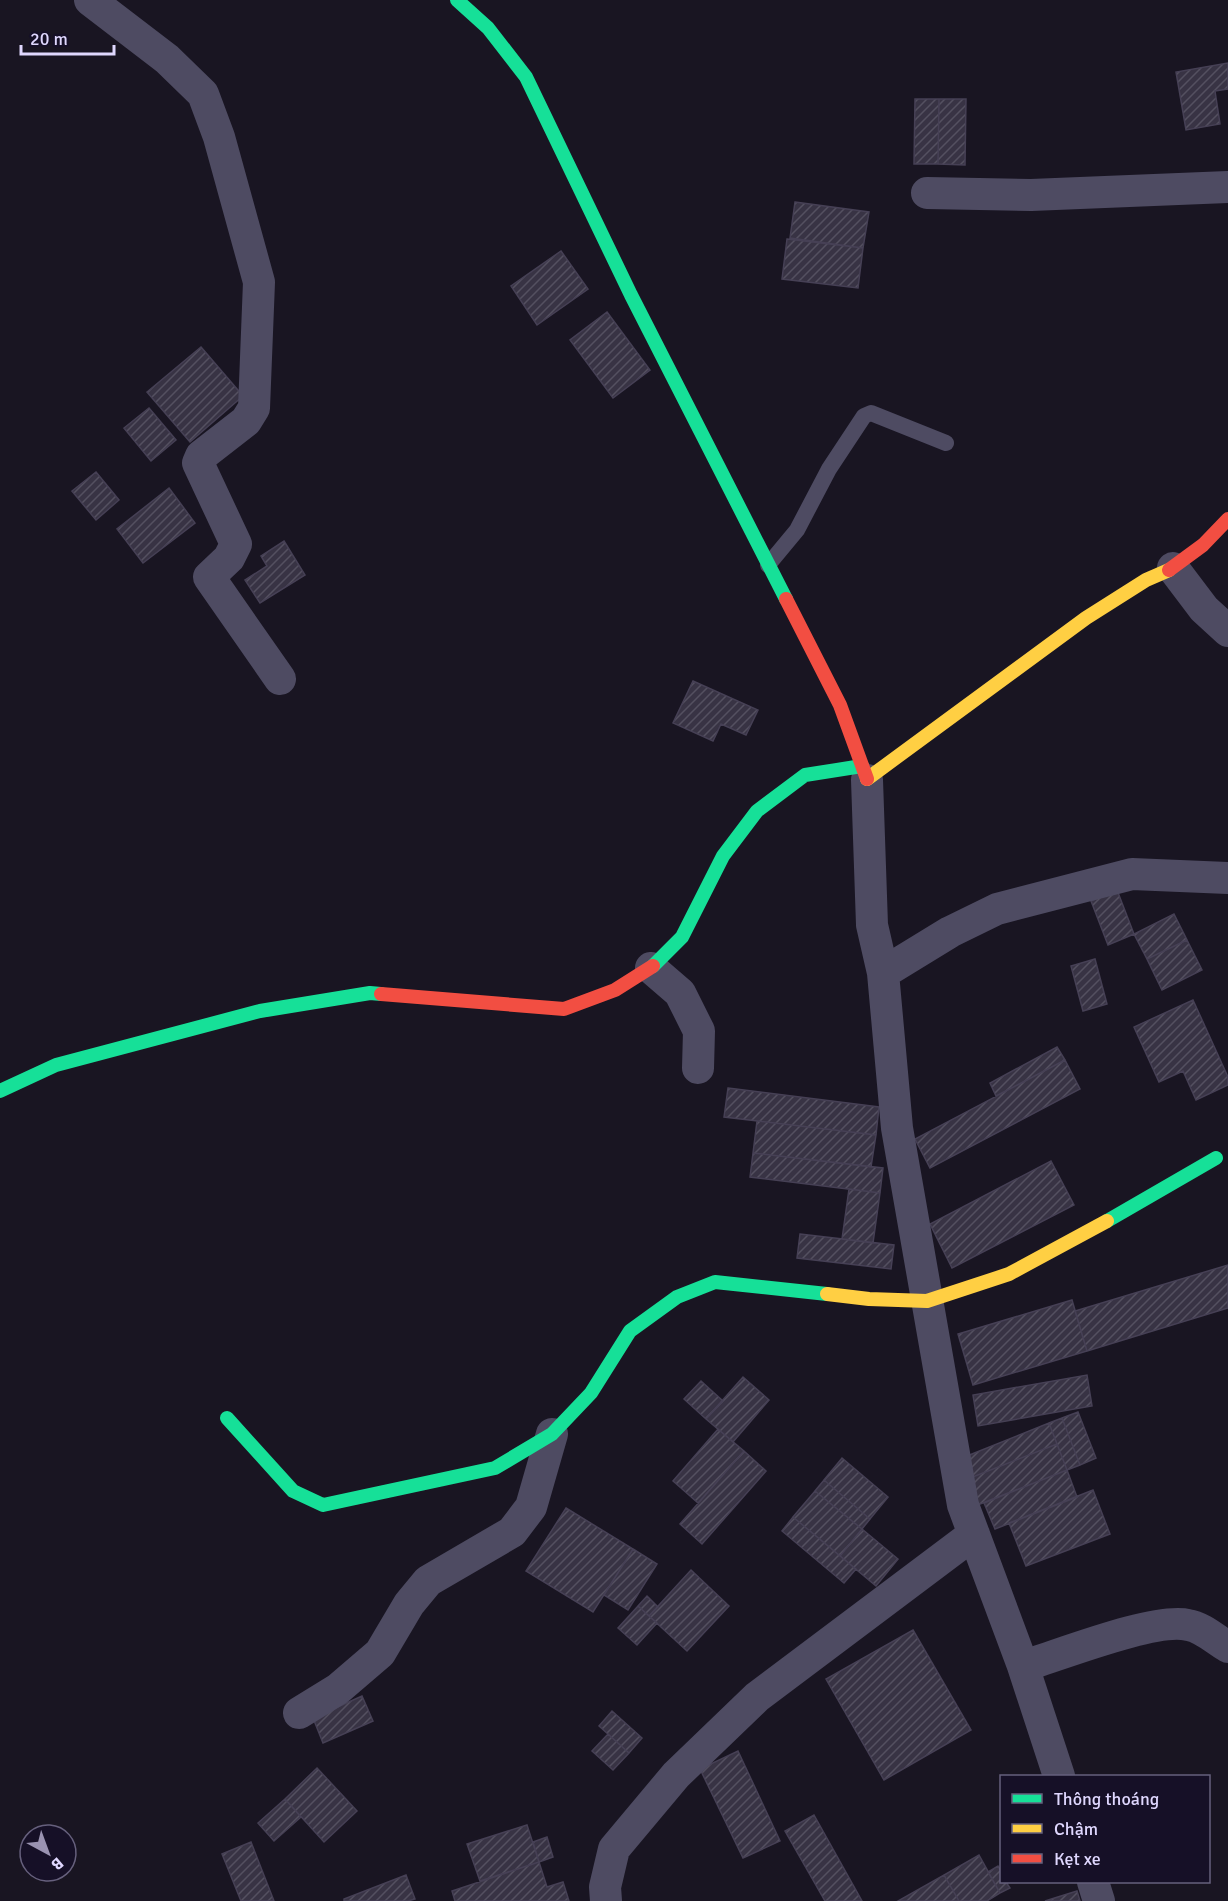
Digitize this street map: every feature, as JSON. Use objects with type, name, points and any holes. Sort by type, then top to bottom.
[{"type":"street","points":[[90,0],[167,59],[203,94],[223,148],[259,282],[254,408],[246,421],[201,456],[198,463],[236,544],[229,558],[209,578],[280,679]]},
{"type":"street","points":[[457,0],[488,28],[526,77],[631,295],[840,705],[865,773],[872,925],[884,973],[897,1128],[963,1505],[1023,1666],[1059,1775]]},
{"type":"street","points":[[927,193],[1031,195],[1228,187]]},
{"type":"street","points":[[0,1091],[56,1065],[260,1011],[370,993],[564,1009],[615,990],[651,968],[682,937],[723,856],[757,811],[805,775],[865,773],[1086,618],[1146,580],[1173,568],[1203,545],[1228,519]]},
{"type":"street","points":[[1173,568],[1204,609],[1228,631]]},
{"type":"street","points":[[884,973],[950,932],[997,909],[1132,874],[1228,878]]},
{"type":"street","points":[[651,968],[680,993],[699,1031],[698,1068]]},
{"type":"street","points":[[227,1418],[293,1491],[323,1505],[495,1468],[552,1434],[591,1393],[630,1331],[677,1297],[715,1282],[868,1299],[927,1301],[1009,1274],[1216,1158]]},
{"type":"street","points":[[299,1713],[338,1689],[380,1653],[409,1604],[428,1581],[512,1532],[531,1507],[552,1434]]},
{"type":"street","points":[[606,1901],[605,1887],[614,1849],[676,1775],[757,1697],[975,1534]]},
{"type":"street","points":[[1023,1666],[1138,1630],[1171,1623],[1189,1625],[1228,1647]]},
{"type":"street","points":[[1094,1883],[1099,1901]]},
{"type":"lane","points":[[768,565],[797,530],[829,469],[864,416],[871,413],[946,443]]},
{"type":"building","points":[[1228,63],[1228,89],[1215,91],[1220,124],[1186,130],[1176,72]]},
{"type":"building","points":[[915,99],[939,99],[938,164],[914,164]]},
{"type":"building","points":[[939,99],[966,99],[965,165],[938,164]]},
{"type":"building","points":[[795,202],[869,212],[863,248],[790,238]]},
{"type":"building","points":[[787,239],[863,248],[858,288],[782,279]]},
{"type":"building","points":[[561,251],[588,289],[537,325],[511,286]]},
{"type":"building","points":[[607,312],[650,370],[613,398],[570,340]]},
{"type":"building","points":[[201,347],[243,396],[190,442],[147,392]]},
{"type":"building","points":[[149,408],[176,440],[151,461],[124,428]]},
{"type":"building","points":[[96,472],[119,500],[96,520],[72,491]]},
{"type":"building","points":[[169,488],[195,523],[143,563],[117,529]]},
{"type":"building","points":[[284,541],[305,575],[260,603],[245,580],[267,566],[261,556]]},
{"type":"building","points":[[693,681],[758,710],[746,735],[721,724],[713,741],[673,723]]},
{"type":"building","points":[[1117,890],[1134,934],[1108,945],[1091,901]]},
{"type":"building","points":[[1174,914],[1187,940],[1147,959],[1134,934]]},
{"type":"building","points":[[1187,940],[1202,970],[1162,990],[1147,959]]},
{"type":"building","points":[[1095,959],[1107,1004],[1083,1011],[1071,966]]},
{"type":"building","points":[[1193,1000],[1228,1077],[1228,1085],[1196,1100],[1183,1071],[1159,1082],[1134,1027]]},
{"type":"building","points":[[1057,1047],[1065,1060],[996,1096],[990,1083]]},
{"type":"building","points":[[1065,1060],[1080,1089],[930,1168],[915,1139]]},
{"type":"building","points":[[728,1088],[879,1107],[876,1135],[724,1117]]},
{"type":"building","points":[[757,1121],[876,1135],[871,1167],[753,1153]]},
{"type":"building","points":[[753,1153],[883,1168],[880,1193],[750,1177]]},
{"type":"building","points":[[1051,1161],[1074,1205],[952,1268],[930,1224]]},
{"type":"building","points":[[849,1189],[880,1193],[873,1243],[842,1239]]},
{"type":"building","points":[[800,1234],[894,1245],[891,1269],[797,1258]]},
{"type":"building","points":[[1228,1265],[1228,1308],[1087,1351],[1075,1311]]},
{"type":"building","points":[[1072,1300],[1087,1351],[973,1385],[958,1334]]},
{"type":"building","points":[[1087,1375],[1092,1406],[978,1426],[973,1395]]},
{"type":"building","points":[[743,1377],[769,1400],[733,1442],[706,1419]]},
{"type":"building","points":[[701,1381],[723,1401],[706,1419],[684,1399]]},
{"type":"building","points":[[1078,1412],[1096,1458],[1080,1465],[1062,1418]]},
{"type":"building","points":[[1062,1418],[1080,1465],[1067,1470],[1049,1423]]},
{"type":"building","points":[[1049,1423],[1057,1444],[965,1480],[957,1460]]},
{"type":"building","points":[[718,1429],[744,1451],[698,1503],[673,1481]]},
{"type":"building","points":[[1057,1444],[1067,1470],[975,1506],[965,1480]]},
{"type":"building","points":[[744,1451],[766,1471],[702,1544],[680,1524]]},
{"type":"building","points":[[842,1458],[888,1497],[870,1519],[824,1480]]},
{"type":"building","points":[[1067,1470],[1077,1497],[995,1529],[984,1503]]},
{"type":"building","points":[[824,1480],[870,1519],[862,1529],[815,1491]]},
{"type":"building","points":[[1093,1490],[1110,1534],[1026,1566],[1009,1523]]},
{"type":"building","points":[[815,1491],[862,1529],[840,1556],[793,1517]]},
{"type":"building","points":[[566,1508],[633,1549],[593,1612],[526,1571]]},
{"type":"building","points":[[793,1517],[856,1569],[844,1583],[782,1531]]},
{"type":"building","points":[[862,1529],[898,1559],[876,1586],[840,1556]]},
{"type":"building","points":[[633,1549],[657,1564],[628,1610],[604,1595]]},
{"type":"building","points":[[691,1570],[729,1606],[687,1651],[649,1616]]},
{"type":"building","points":[[647,1596],[658,1607],[649,1616],[638,1606]]},
{"type":"building","points":[[638,1606],[657,1623],[637,1645],[618,1628]]},
{"type":"building","points":[[913,1630],[971,1730],[884,1780],[826,1679]]},
{"type":"building","points":[[362,1696],[373,1721],[323,1743],[313,1718]]},
{"type":"building","points":[[612,1711],[642,1738],[629,1753],[599,1726]]},
{"type":"building","points":[[608,1734],[629,1753],[613,1770],[592,1751]]},
{"type":"building","points":[[738,1751],[780,1841],[743,1858],[700,1769]]},
{"type":"building","points":[[317,1768],[357,1811],[324,1842],[285,1799]]},
{"type":"building","points":[[285,1799],[301,1817],[274,1841],[258,1823]]},
{"type":"building","points":[[814,1815],[862,1901],[825,1901],[785,1831]]},
{"type":"building","points":[[527,1825],[539,1862],[480,1881],[467,1844]]},
{"type":"building","points":[[547,1837],[553,1857],[539,1862],[533,1842]]},
{"type":"building","points":[[251,1842],[274,1901],[241,1901],[222,1854]]},
{"type":"building","points":[[979,1855],[1000,1893],[987,1901],[959,1901],[944,1875]]},
{"type":"building","points":[[539,1862],[547,1887],[563,1882],[569,1901],[455,1901],[452,1891]]},
{"type":"building","points":[[998,1866],[1000,1883],[1007,1883],[1010,1888],[1000,1893],[988,1872]]},
{"type":"building","points":[[406,1875],[415,1899],[408,1901],[344,1901],[344,1899]]},
{"type":"building","points":[[944,1875],[959,1901],[898,1901]]},
{"type":"building","points":[[1077,1891],[1080,1901],[1045,1901]]},
{"type":"traffic: fast","points":[[457,0],[488,28],[526,77],[631,295],[786,599]]},
{"type":"traffic: fast","points":[[653,966],[682,937],[723,856],[757,811],[805,775],[862,766]]},
{"type":"traffic: fast","points":[[0,1091],[56,1065],[260,1011],[370,993],[381,994]]},
{"type":"traffic: fast","points":[[1107,1221],[1216,1158]]},
{"type":"traffic: fast","points":[[227,1418],[293,1491],[323,1505],[495,1468],[552,1434],[591,1393],[630,1331],[677,1297],[715,1282],[827,1294]]},
{"type":"traffic: slow","points":[[867,779],[1086,618],[1146,580],[1169,570]]},
{"type":"traffic: slow","points":[[827,1294],[869,1299],[927,1301],[1009,1274],[1107,1221]]},
{"type":"traffic: jam","points":[[1169,570],[1203,545],[1228,519]]},
{"type":"traffic: jam","points":[[786,599],[840,705],[867,779]]},
{"type":"traffic: jam","points":[[381,994],[564,1009],[615,990],[653,966]]}]
